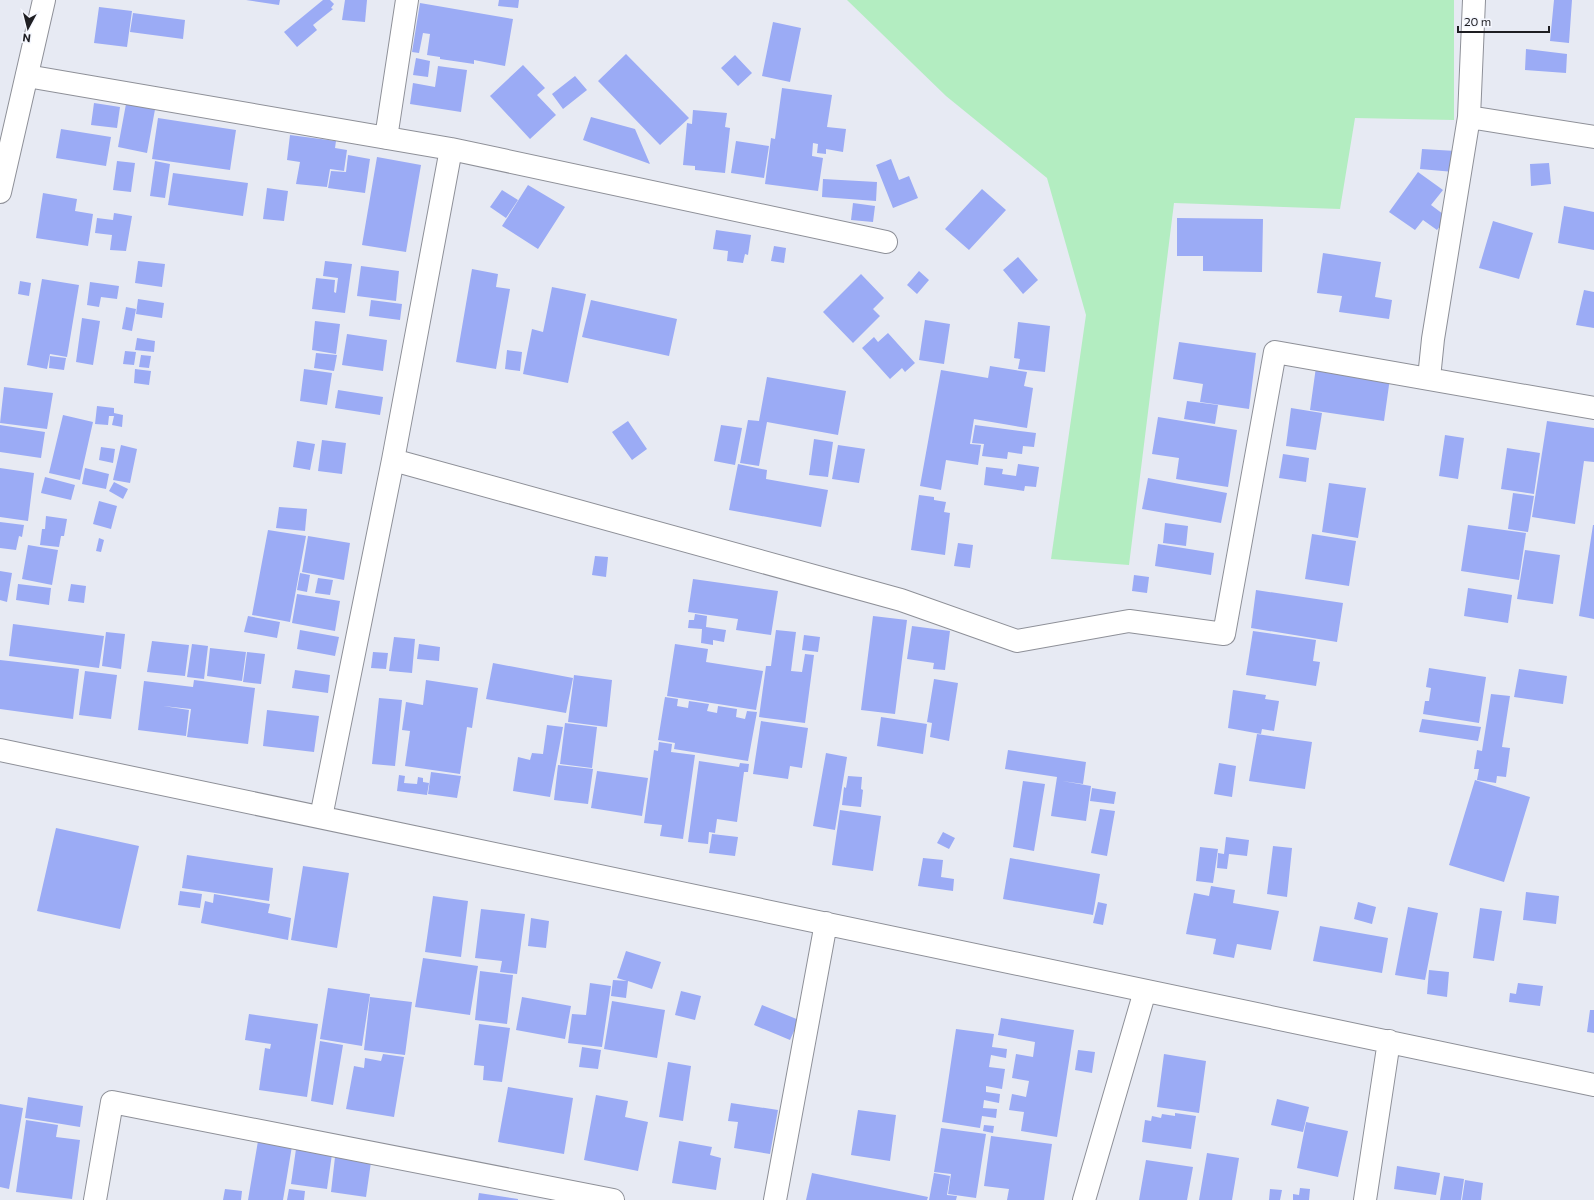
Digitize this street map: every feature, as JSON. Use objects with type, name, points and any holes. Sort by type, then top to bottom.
[{"type":"street","points":[[0,192],[44,0]]},
{"type":"street","points":[[386,138],[407,0]]},
{"type":"street","points":[[1429,378],[1433,339],[1469,117],[1474,0]]},
{"type":"street","points":[[27,76],[452,149],[886,242]]},
{"type":"street","points":[[1469,117],[1594,138]]},
{"type":"street","points":[[321,817],[393,460],[452,149]]},
{"type":"street","points":[[393,460],[901,600],[1017,641],[1129,621],[1224,634],[1275,352],[1594,408]]},
{"type":"street","points":[[0,750],[1594,1085]]},
{"type":"street","points":[[774,1200],[826,923]]},
{"type":"street","points":[[1084,1200],[1145,991]]},
{"type":"street","points":[[1365,1200],[1389,1041]]},
{"type":"street","points":[[95,1200],[112,1102],[613,1200]]},
{"type":"green space","points":[[847,0],[1454,0],[1454,120],[1355,118],[1340,209],[1174,203],[1129,565],[1051,559],[1086,315],[1047,178],[946,96]]},
{"type":"building","points":[[246,0],[280,0],[279,5]]},
{"type":"building","points":[[323,0],[330,0],[334,4],[331,8],[333,9],[313,25],[317,30],[297,47],[284,32]]},
{"type":"building","points":[[345,0],[367,0],[365,22],[342,20]]},
{"type":"building","points":[[499,0],[519,0],[518,8],[498,6]]},
{"type":"building","points":[[1554,0],[1572,0],[1569,43],[1550,41]]},
{"type":"building","points":[[420,3],[513,19],[505,66],[474,60],[474,64],[440,59],[440,57],[427,55],[430,34],[423,33],[419,53],[412,52]]},
{"type":"building","points":[[99,7],[132,11],[127,47],[94,43]]},
{"type":"building","points":[[133,13],[185,20],[183,39],[130,32]]},
{"type":"building","points":[[773,22],[801,28],[790,82],[762,76]]},
{"type":"building","points":[[1526,49],[1567,54],[1566,73],[1525,70]]},
{"type":"building","points":[[626,54],[689,118],[660,145],[598,81]]},
{"type":"building","points":[[735,55],[752,73],[738,86],[721,68]]},
{"type":"building","points":[[416,58],[430,61],[428,77],[413,75]]},
{"type":"building","points":[[523,65],[545,88],[537,95],[556,115],[530,139],[490,96]]},
{"type":"building","points":[[438,66],[467,70],[461,112],[410,104],[413,83],[435,87]]},
{"type":"building","points":[[575,76],[587,90],[563,109],[552,94]]},
{"type":"building","points":[[782,88],[832,95],[827,127],[846,129],[843,152],[826,149],[826,154],[817,153],[818,144],[813,143],[812,156],[823,158],[818,191],[765,184],[771,138],[775,139]]},
{"type":"building","points":[[94,103],[120,107],[117,128],[91,125]]},
{"type":"building","points":[[126,104],[138,106],[156,104],[147,153],[118,147]]},
{"type":"building","points":[[693,110],[727,113],[725,127],[730,128],[725,173],[695,170],[695,166],[683,165],[687,123],[692,124]]},
{"type":"building","points":[[591,117],[635,129],[650,164],[583,140]]},
{"type":"building","points":[[158,118],[236,130],[230,170],[152,159]]},
{"type":"building","points":[[61,129],[111,137],[106,166],[56,158]]},
{"type":"building","points":[[290,135],[336,141],[335,148],[347,150],[344,171],[330,169],[327,187],[296,184],[300,162],[287,160]]},
{"type":"building","points":[[736,141],[769,146],[764,178],[731,173]]},
{"type":"building","points":[[1422,149],[1456,151],[1454,172],[1420,169]]},
{"type":"building","points":[[348,155],[370,159],[365,193],[328,188],[331,171],[346,172]]},
{"type":"building","points":[[377,157],[421,165],[406,252],[362,245]]},
{"type":"building","points":[[891,159],[899,180],[909,176],[918,198],[893,208],[876,165]]},
{"type":"building","points":[[117,161],[135,163],[131,192],[113,190]]},
{"type":"building","points":[[155,161],[170,164],[165,198],[150,196]]},
{"type":"building","points":[[1549,163],[1551,184],[1531,186],[1530,164]]},
{"type":"building","points":[[1418,172],[1443,190],[1431,205],[1447,217],[1437,230],[1423,220],[1415,230],[1389,212]]},
{"type":"building","points":[[173,173],[248,183],[243,216],[168,205]]},
{"type":"building","points":[[823,179],[877,182],[876,201],[822,197]]},
{"type":"building","points":[[528,185],[565,207],[538,249],[502,226]]},
{"type":"building","points":[[267,188],[288,191],[284,221],[263,219]]},
{"type":"building","points":[[982,189],[1006,210],[969,250],[945,229]]},
{"type":"building","points":[[502,190],[518,200],[506,218],[490,207]]},
{"type":"building","points":[[43,193],[77,199],[75,211],[93,214],[88,246],[36,238]]},
{"type":"building","points":[[853,203],[875,206],[873,222],[851,220]]},
{"type":"building","points":[[1564,206],[1594,212],[1594,250],[1558,243]]},
{"type":"building","points":[[114,213],[132,216],[126,251],[110,250],[112,235],[95,233],[97,218],[113,220]]},
{"type":"building","points":[[1177,218],[1263,219],[1262,272],[1203,271],[1203,256],[1177,256]]},
{"type":"building","points":[[1493,221],[1533,233],[1519,279],[1479,268]]},
{"type":"building","points":[[716,230],[751,235],[748,255],[745,254],[743,263],[727,261],[728,251],[713,249]]},
{"type":"building","points":[[774,246],[786,248],[784,263],[771,261]]},
{"type":"building","points":[[1323,253],[1381,262],[1375,297],[1392,300],[1389,319],[1339,312],[1342,296],[1317,293]]},
{"type":"building","points":[[1018,257],[1038,280],[1023,294],[1003,270]]},
{"type":"building","points":[[138,261],[165,264],[162,287],[135,283]]},
{"type":"building","points":[[325,261],[352,264],[345,313],[312,309],[316,278],[335,280],[334,292],[336,293],[338,278],[323,276]]},
{"type":"building","points":[[361,266],[399,271],[396,301],[357,296]]},
{"type":"building","points":[[472,269],[498,274],[496,287],[510,289],[496,369],[456,362]]},
{"type":"building","points":[[919,271],[929,280],[917,294],[907,285]]},
{"type":"building","points":[[861,274],[884,298],[873,309],[880,316],[853,343],[823,312]]},
{"type":"building","points":[[42,279],[79,285],[67,357],[50,354],[47,369],[27,365]]},
{"type":"building","points":[[20,281],[31,283],[29,296],[18,294]]},
{"type":"building","points":[[90,282],[119,286],[117,299],[101,297],[99,307],[87,305]]},
{"type":"building","points":[[552,287],[586,294],[568,383],[523,374],[532,329],[543,332]]},
{"type":"building","points":[[1584,290],[1594,292],[1594,328],[1576,325]]},
{"type":"building","points":[[138,299],[164,303],[162,318],[136,314]]},
{"type":"building","points":[[371,300],[402,304],[400,320],[369,316]]},
{"type":"building","points":[[591,300],[677,319],[669,356],[582,337]]},
{"type":"building","points":[[126,307],[136,309],[132,331],[122,329]]},
{"type":"building","points":[[82,318],[100,321],[93,365],[76,362]]},
{"type":"building","points":[[925,320],[950,324],[944,364],[919,360]]},
{"type":"building","points":[[315,321],[340,324],[336,354],[312,350]]},
{"type":"building","points":[[1018,322],[1050,326],[1045,372],[1018,369],[1020,359],[1014,358]]},
{"type":"building","points":[[888,333],[915,363],[905,372],[902,368],[890,379],[862,348],[874,337],[878,342]]},
{"type":"building","points":[[347,334],[387,340],[383,371],[342,365]]},
{"type":"building","points":[[137,338],[155,341],[154,352],[135,350]]},
{"type":"building","points":[[1179,342],[1256,353],[1249,409],[1200,402],[1203,384],[1173,379]]},
{"type":"building","points":[[507,350],[522,352],[520,371],[505,369]]},
{"type":"building","points":[[125,351],[136,352],[134,365],[123,364]]},
{"type":"building","points":[[316,353],[337,355],[334,371],[314,368]]},
{"type":"building","points":[[141,355],[151,356],[149,368],[139,367]]},
{"type":"building","points":[[50,356],[66,358],[64,370],[49,368]]},
{"type":"building","points":[[990,366],[1027,372],[1024,386],[1033,388],[1027,428],[974,419],[970,444],[981,445],[978,465],[946,460],[941,490],[920,486],[941,370],[988,378]]},
{"type":"building","points":[[1316,367],[1390,378],[1384,421],[1310,410]]},
{"type":"building","points":[[135,369],[151,371],[149,385],[134,383]]},
{"type":"building","points":[[304,369],[332,373],[327,405],[300,401]]},
{"type":"building","points":[[767,377],[846,391],[838,435],[767,422],[759,466],[740,463],[748,420],[759,421]]},
{"type":"building","points":[[4,387],[53,393],[47,429],[0,423]]},
{"type":"building","points":[[338,390],[383,397],[380,415],[335,408]]},
{"type":"building","points":[[1187,401],[1218,405],[1215,424],[1184,419]]},
{"type":"building","points":[[97,406],[114,408],[114,413],[123,415],[122,427],[112,425],[114,416],[109,416],[108,425],[95,424]]},
{"type":"building","points":[[1291,408],[1322,413],[1316,450],[1286,446]]},
{"type":"building","points":[[63,415],[93,422],[80,480],[49,473]]},
{"type":"building","points":[[1158,417],[1237,430],[1228,487],[1176,479],[1179,458],[1152,454]]},
{"type":"building","points":[[628,421],[647,449],[632,460],[612,432]]},
{"type":"building","points":[[1547,421],[1594,428],[1594,462],[1584,461],[1575,524],[1532,517]]},
{"type":"building","points":[[0,425],[45,432],[41,458],[0,452]]},
{"type":"building","points":[[721,425],[742,428],[735,465],[714,461]]},
{"type":"building","points":[[975,425],[1036,433],[1034,447],[1023,446],[1022,454],[1008,452],[1007,459],[982,456],[984,444],[972,443]]},
{"type":"building","points":[[1445,435],[1464,438],[1458,479],[1439,476]]},
{"type":"building","points":[[814,439],[833,442],[828,477],[809,475]]},
{"type":"building","points":[[322,440],[346,443],[342,474],[318,471]]},
{"type":"building","points":[[297,441],[315,444],[310,470],[293,467]]},
{"type":"building","points":[[121,445],[137,449],[130,483],[113,480]]},
{"type":"building","points":[[838,445],[865,449],[859,483],[832,479]]},
{"type":"building","points":[[101,447],[115,449],[113,463],[99,460]]},
{"type":"building","points":[[1507,448],[1540,453],[1534,494],[1501,489]]},
{"type":"building","points":[[1283,454],[1309,458],[1306,482],[1279,478]]},
{"type":"building","points":[[738,464],[767,470],[766,479],[828,490],[821,527],[729,510]]},
{"type":"building","points":[[1018,464],[1039,467],[1036,487],[1025,486],[1024,491],[984,485],[986,467],[1003,469],[1002,474],[1016,476]]},
{"type":"building","points":[[0,468],[34,473],[28,521],[0,517]]},
{"type":"building","points":[[85,468],[109,474],[106,489],[82,484]]},
{"type":"building","points":[[45,477],[75,485],[71,500],[41,493]]},
{"type":"building","points":[[1148,478],[1227,493],[1221,523],[1142,509]]},
{"type":"building","points":[[114,482],[128,489],[123,499],[109,491]]},
{"type":"building","points":[[1329,483],[1366,488],[1358,538],[1322,532]]},
{"type":"building","points":[[1513,493],[1534,496],[1528,532],[1508,529]]},
{"type":"building","points":[[919,495],[934,497],[934,500],[946,502],[944,512],[950,513],[945,555],[911,550]]},
{"type":"building","points":[[99,501],[117,506],[111,529],[93,524]]},
{"type":"building","points":[[279,507],[307,509],[305,531],[276,528]]},
{"type":"building","points":[[46,516],[67,519],[64,536],[61,536],[59,547],[40,545],[42,529],[45,529]]},
{"type":"building","points":[[0,522],[24,525],[22,537],[19,536],[16,550],[0,548]]},
{"type":"building","points":[[1165,523],[1188,526],[1186,546],[1163,543]]},
{"type":"building","points":[[1468,525],[1526,533],[1519,580],[1461,571]]},
{"type":"building","points":[[1594,525],[1594,619],[1579,616]]},
{"type":"building","points":[[268,530],[306,536],[290,622],[252,615]]},
{"type":"building","points":[[1312,534],[1356,541],[1349,586],[1305,579]]},
{"type":"building","points":[[308,536],[350,543],[344,580],[302,572]]},
{"type":"building","points":[[99,538],[104,540],[101,552],[96,551]]},
{"type":"building","points":[[958,543],[973,545],[970,568],[954,566]]},
{"type":"building","points":[[1158,544],[1214,553],[1211,575],[1155,566]]},
{"type":"building","points":[[28,545],[58,550],[52,585],[22,579]]},
{"type":"building","points":[[1525,550],[1560,555],[1553,604],[1517,599]]},
{"type":"building","points":[[595,556],[608,557],[606,577],[592,575]]},
{"type":"building","points":[[0,571],[12,573],[7,602],[0,600]]},
{"type":"building","points":[[300,573],[310,575],[307,592],[297,590]]},
{"type":"building","points":[[1134,575],[1149,577],[1147,593],[1132,591]]},
{"type":"building","points":[[318,578],[333,580],[330,595],[315,593]]},
{"type":"building","points":[[693,579],[778,591],[771,635],[736,630],[738,619],[688,612]]},
{"type":"building","points":[[18,584],[51,588],[49,605],[16,600]]},
{"type":"building","points":[[71,584],[86,586],[84,603],[68,601]]},
{"type":"building","points":[[1468,588],[1512,595],[1508,623],[1464,616]]},
{"type":"building","points":[[1256,590],[1343,603],[1337,642],[1251,628]]},
{"type":"building","points":[[297,594],[340,601],[335,631],[292,623]]},
{"type":"building","points":[[695,614],[707,616],[706,627],[726,630],[724,642],[713,640],[713,645],[701,643],[702,629],[688,628],[689,620],[694,620]]},
{"type":"building","points":[[248,616],[280,622],[277,638],[244,632]]},
{"type":"building","points":[[873,616],[907,620],[895,714],[861,710]]},
{"type":"building","points":[[13,624],[104,636],[99,668],[9,656]]},
{"type":"building","points":[[912,626],[950,631],[945,670],[933,669],[934,663],[907,659]]},
{"type":"building","points":[[300,630],[339,637],[335,656],[297,649]]},
{"type":"building","points":[[776,630],[796,632],[791,671],[802,672],[805,654],[814,655],[805,723],[759,717],[766,666],[771,666]]},
{"type":"building","points":[[1253,631],[1316,640],[1313,661],[1320,662],[1316,686],[1246,675]]},
{"type":"building","points":[[106,632],[125,634],[121,669],[102,666]]},
{"type":"building","points":[[804,635],[820,637],[818,652],[802,650]]},
{"type":"building","points":[[394,637],[415,639],[412,673],[389,671]]},
{"type":"building","points":[[152,641],[189,645],[185,676],[147,672]]},
{"type":"building","points":[[192,644],[208,646],[204,679],[187,677]]},
{"type":"building","points":[[419,644],[440,647],[439,661],[417,659]]},
{"type":"building","points":[[675,644],[708,649],[706,662],[763,671],[756,710],[667,696]]},
{"type":"building","points":[[210,648],[246,652],[242,681],[207,676]]},
{"type":"building","points":[[247,652],[265,654],[261,684],[243,682]]},
{"type":"building","points":[[373,652],[388,653],[386,669],[371,668]]},
{"type":"building","points":[[0,660],[79,669],[73,719],[0,709]]},
{"type":"building","points":[[493,663],[573,678],[566,713],[486,699]]},
{"type":"building","points":[[1429,668],[1486,677],[1479,723],[1423,714],[1425,701],[1429,701],[1431,688],[1426,687]]},
{"type":"building","points":[[1519,669],[1567,676],[1563,704],[1514,697]]},
{"type":"building","points":[[295,670],[330,675],[328,693],[292,688]]},
{"type":"building","points":[[85,671],[117,675],[111,719],[79,715]]},
{"type":"building","points":[[574,675],[612,680],[607,727],[568,722]]},
{"type":"building","points":[[934,679],[958,683],[949,741],[930,737],[932,723],[927,722]]},
{"type":"building","points":[[194,680],[255,688],[248,744],[187,737],[191,709],[163,706],[189,710],[186,736],[138,730],[144,681],[193,687]]},
{"type":"building","points":[[426,680],[478,688],[472,728],[467,727],[460,774],[405,766],[410,731],[402,730],[406,702],[423,705]]},
{"type":"building","points":[[1233,690],[1266,695],[1265,699],[1279,701],[1274,731],[1262,729],[1261,734],[1228,728]]},
{"type":"building","points":[[1491,694],[1510,696],[1502,747],[1510,748],[1506,777],[1497,776],[1496,783],[1477,780],[1479,769],[1474,769],[1477,750],[1482,751]]},
{"type":"building","points":[[665,697],[678,699],[677,706],[688,708],[689,701],[709,704],[707,711],[717,713],[718,706],[737,709],[736,717],[745,719],[747,711],[757,712],[748,761],[674,749],[675,743],[658,740]]},
{"type":"building","points":[[379,698],[402,700],[395,766],[372,764]]},
{"type":"building","points":[[267,710],[319,716],[314,752],[263,746]]},
{"type":"building","points":[[881,717],[927,724],[923,754],[877,746]]},
{"type":"building","points":[[1422,719],[1481,727],[1478,741],[1419,732]]},
{"type":"building","points":[[761,721],[808,728],[802,768],[790,766],[788,779],[753,774]]},
{"type":"building","points":[[565,723],[597,727],[592,768],[560,764]]},
{"type":"building","points":[[547,725],[563,727],[550,797],[513,791],[518,757],[530,760],[532,753],[543,754]]},
{"type":"building","points":[[1257,734],[1312,742],[1305,789],[1249,781]]},
{"type":"building","points":[[659,742],[672,744],[671,752],[695,755],[683,839],[660,836],[662,825],[644,823],[654,750],[658,751]]},
{"type":"building","points":[[1008,750],[1086,762],[1083,784],[1062,781],[1091,786],[1086,821],[1051,816],[1057,777],[1005,769]]},
{"type":"building","points":[[826,753],[847,757],[835,830],[813,826]]},
{"type":"building","points":[[699,761],[739,767],[740,763],[749,764],[748,772],[744,772],[737,822],[717,819],[715,833],[709,832],[708,844],[688,842]]},
{"type":"building","points":[[1219,763],[1236,766],[1232,797],[1214,794]]},
{"type":"building","points":[[558,765],[593,769],[588,804],[554,800]]},
{"type":"building","points":[[597,771],[648,778],[642,816],[591,808]]},
{"type":"building","points":[[431,772],[461,776],[457,798],[428,794]]},
{"type":"building","points":[[399,775],[405,776],[404,783],[417,784],[418,777],[423,778],[423,782],[429,783],[427,795],[397,791]]},
{"type":"building","points":[[848,776],[862,777],[861,789],[863,790],[861,807],[842,805],[844,787],[846,788]]},
{"type":"building","points":[[1475,780],[1530,797],[1504,882],[1449,865]]},
{"type":"building","points":[[1023,781],[1045,784],[1034,851],[1013,847]]},
{"type":"building","points":[[1092,788],[1116,792],[1114,804],[1090,801]]},
{"type":"building","points":[[1100,809],[1115,811],[1107,856],[1091,853]]},
{"type":"building","points":[[840,810],[881,816],[873,871],[832,865]]},
{"type":"building","points":[[56,828],[139,846],[120,929],[37,911]]},
{"type":"building","points":[[943,832],[955,838],[949,849],[937,843]]},
{"type":"building","points":[[712,834],[738,837],[735,856],[709,853]]},
{"type":"building","points":[[1226,837],[1249,840],[1247,856],[1229,854],[1227,869],[1217,868],[1218,853],[1224,854]]},
{"type":"building","points":[[1273,846],[1292,848],[1287,897],[1267,894]]},
{"type":"building","points":[[1200,847],[1218,849],[1213,883],[1196,881]]},
{"type":"building","points":[[187,855],[273,868],[269,901],[182,888]]},
{"type":"building","points":[[923,858],[943,860],[941,877],[954,879],[953,891],[918,886]]},
{"type":"building","points":[[1010,858],[1100,874],[1093,915],[1003,899]]},
{"type":"building","points":[[303,866],[349,873],[337,948],[291,940]]},
{"type":"building","points":[[1211,886],[1235,890],[1233,903],[1279,911],[1271,950],[1237,944],[1234,958],[1213,954],[1216,939],[1186,934],[1194,893],[1209,896]]},
{"type":"building","points":[[180,891],[202,894],[200,908],[178,905]]},
{"type":"building","points":[[1526,892],[1559,896],[1556,924],[1523,920]]},
{"type":"building","points":[[214,894],[270,904],[268,913],[291,918],[288,940],[201,923],[205,901],[213,903]]},
{"type":"building","points":[[433,896],[468,901],[461,957],[425,952]]},
{"type":"building","points":[[1098,902],[1107,904],[1103,925],[1093,923]]},
{"type":"building","points":[[1358,902],[1376,907],[1372,924],[1354,919]]},
{"type":"building","points":[[1408,907],[1438,913],[1425,980],[1395,975]]},
{"type":"building","points":[[1480,908],[1502,911],[1494,961],[1473,958]]},
{"type":"building","points":[[481,909],[525,914],[517,974],[500,972],[502,961],[475,958]]},
{"type":"building","points":[[531,918],[549,921],[546,948],[528,946]]},
{"type":"building","points":[[1320,926],[1388,938],[1382,973],[1313,961]]},
{"type":"building","points":[[626,951],[661,962],[652,989],[628,981],[626,998],[611,996],[613,980],[627,981],[617,978]]},
{"type":"building","points":[[423,958],[478,966],[470,1015],[415,1007]]},
{"type":"building","points":[[1429,970],[1449,972],[1447,997],[1427,994]]},
{"type":"building","points":[[480,971],[513,975],[507,1024],[475,1020]]},
{"type":"building","points":[[590,983],[611,986],[602,1047],[568,1043],[572,1014],[586,1015]]},
{"type":"building","points":[[1518,983],[1543,986],[1540,1006],[1509,1002],[1510,993],[1516,994]]},
{"type":"building","points":[[328,988],[370,994],[362,1046],[320,1039]]},
{"type":"building","points":[[681,991],[701,996],[695,1020],[675,1015]]},
{"type":"building","points":[[370,997],[412,1002],[405,1055],[364,1050]]},
{"type":"building","points":[[522,997],[571,1006],[565,1039],[516,1030]]},
{"type":"building","points":[[612,1001],[665,1010],[657,1058],[604,1049]]},
{"type":"building","points":[[762,1005],[799,1020],[790,1040],[754,1025]]},
{"type":"building","points":[[1590,1010],[1594,1010],[1594,1033],[1587,1032]]},
{"type":"building","points":[[249,1014],[318,1024],[307,1097],[259,1090],[265,1048],[270,1049],[271,1044],[245,1040]]},
{"type":"building","points":[[1001,1018],[1074,1030],[1057,1137],[1021,1131],[1024,1112],[1009,1110],[1012,1094],[1026,1097],[1029,1081],[1012,1078],[1016,1054],[1033,1057],[1035,1042],[998,1035]]},
{"type":"building","points":[[479,1024],[510,1028],[502,1082],[483,1080],[484,1066],[474,1065]]},
{"type":"building","points":[[956,1029],[994,1034],[992,1047],[1007,1049],[1006,1058],[991,1055],[989,1067],[1005,1069],[1002,1089],[986,1086],[986,1092],[1000,1094],[999,1103],[984,1100],[983,1108],[997,1109],[996,1118],[982,1116],[980,1128],[942,1122]]},
{"type":"building","points":[[320,1041],[343,1045],[333,1105],[311,1101]]},
{"type":"building","points":[[582,1047],[601,1050],[598,1069],[579,1067]]},
{"type":"building","points":[[1078,1050],[1095,1052],[1092,1073],[1075,1070]]},
{"type":"building","points":[[383,1054],[404,1057],[394,1117],[346,1109],[354,1066],[364,1068],[365,1058],[381,1061]]},
{"type":"building","points":[[1164,1054],[1206,1061],[1199,1113],[1157,1107]]},
{"type":"building","points":[[668,1062],[691,1066],[683,1121],[659,1117]]},
{"type":"building","points":[[508,1087],[573,1098],[564,1154],[498,1142]]},
{"type":"building","points":[[596,1095],[628,1101],[625,1117],[648,1122],[638,1171],[584,1160]]},
{"type":"building","points":[[28,1097],[83,1106],[80,1127],[25,1118]]},
{"type":"building","points":[[1277,1099],[1309,1107],[1303,1132],[1271,1125]]},
{"type":"building","points":[[731,1103],[778,1110],[770,1154],[734,1148],[738,1122],[728,1121]]},
{"type":"building","points":[[0,1104],[23,1108],[9,1189],[0,1187]]},
{"type":"building","points":[[858,1110],[896,1115],[890,1161],[851,1155]]},
{"type":"building","points":[[1175,1113],[1196,1116],[1191,1149],[1142,1142],[1145,1120],[1151,1121],[1152,1116],[1161,1118],[1162,1114],[1175,1116]]},
{"type":"building","points":[[26,1120],[58,1125],[56,1137],[80,1140],[72,1199],[16,1192]]},
{"type":"building","points":[[1306,1122],[1348,1131],[1338,1177],[1297,1168]]},
{"type":"building","points":[[984,1125],[994,1126],[993,1133],[983,1131]]},
{"type":"building","points":[[941,1128],[986,1134],[976,1198],[948,1194],[951,1174],[934,1172]]},
{"type":"building","points":[[991,1136],[1052,1144],[1044,1200],[1007,1200],[1009,1189],[984,1186]]},
{"type":"building","points":[[258,1141],[292,1146],[283,1200],[248,1200]]},
{"type":"building","points":[[679,1141],[712,1147],[710,1155],[721,1158],[716,1190],[672,1183]]},
{"type":"building","points":[[296,1149],[332,1154],[327,1189],[291,1184]]},
{"type":"building","points":[[1207,1153],[1239,1158],[1232,1200],[1199,1200]]},
{"type":"building","points":[[335,1157],[371,1162],[366,1197],[331,1192]]},
{"type":"building","points":[[1146,1160],[1193,1167],[1187,1200],[1139,1200]]},
{"type":"building","points":[[1397,1166],[1440,1173],[1436,1195],[1394,1189]]},
{"type":"building","points":[[812,1173],[928,1197],[927,1200],[806,1200]]},
{"type":"building","points":[[934,1173],[950,1176],[947,1195],[957,1196],[956,1200],[929,1200]]},
{"type":"building","points":[[1444,1176],[1464,1179],[1461,1200],[1440,1200]]},
{"type":"building","points":[[1465,1180],[1483,1183],[1481,1200],[1462,1200]]},
{"type":"building","points":[[1300,1188],[1310,1189],[1309,1200],[1293,1200],[1293,1194],[1299,1195]]},
{"type":"building","points":[[225,1189],[242,1191],[241,1200],[223,1200]]},
{"type":"building","points":[[289,1189],[305,1191],[304,1200],[287,1200]]},
{"type":"building","points":[[1270,1189],[1282,1190],[1280,1200],[1269,1200]]},
{"type":"building","points":[[479,1193],[518,1199],[518,1200],[478,1200]]}]
